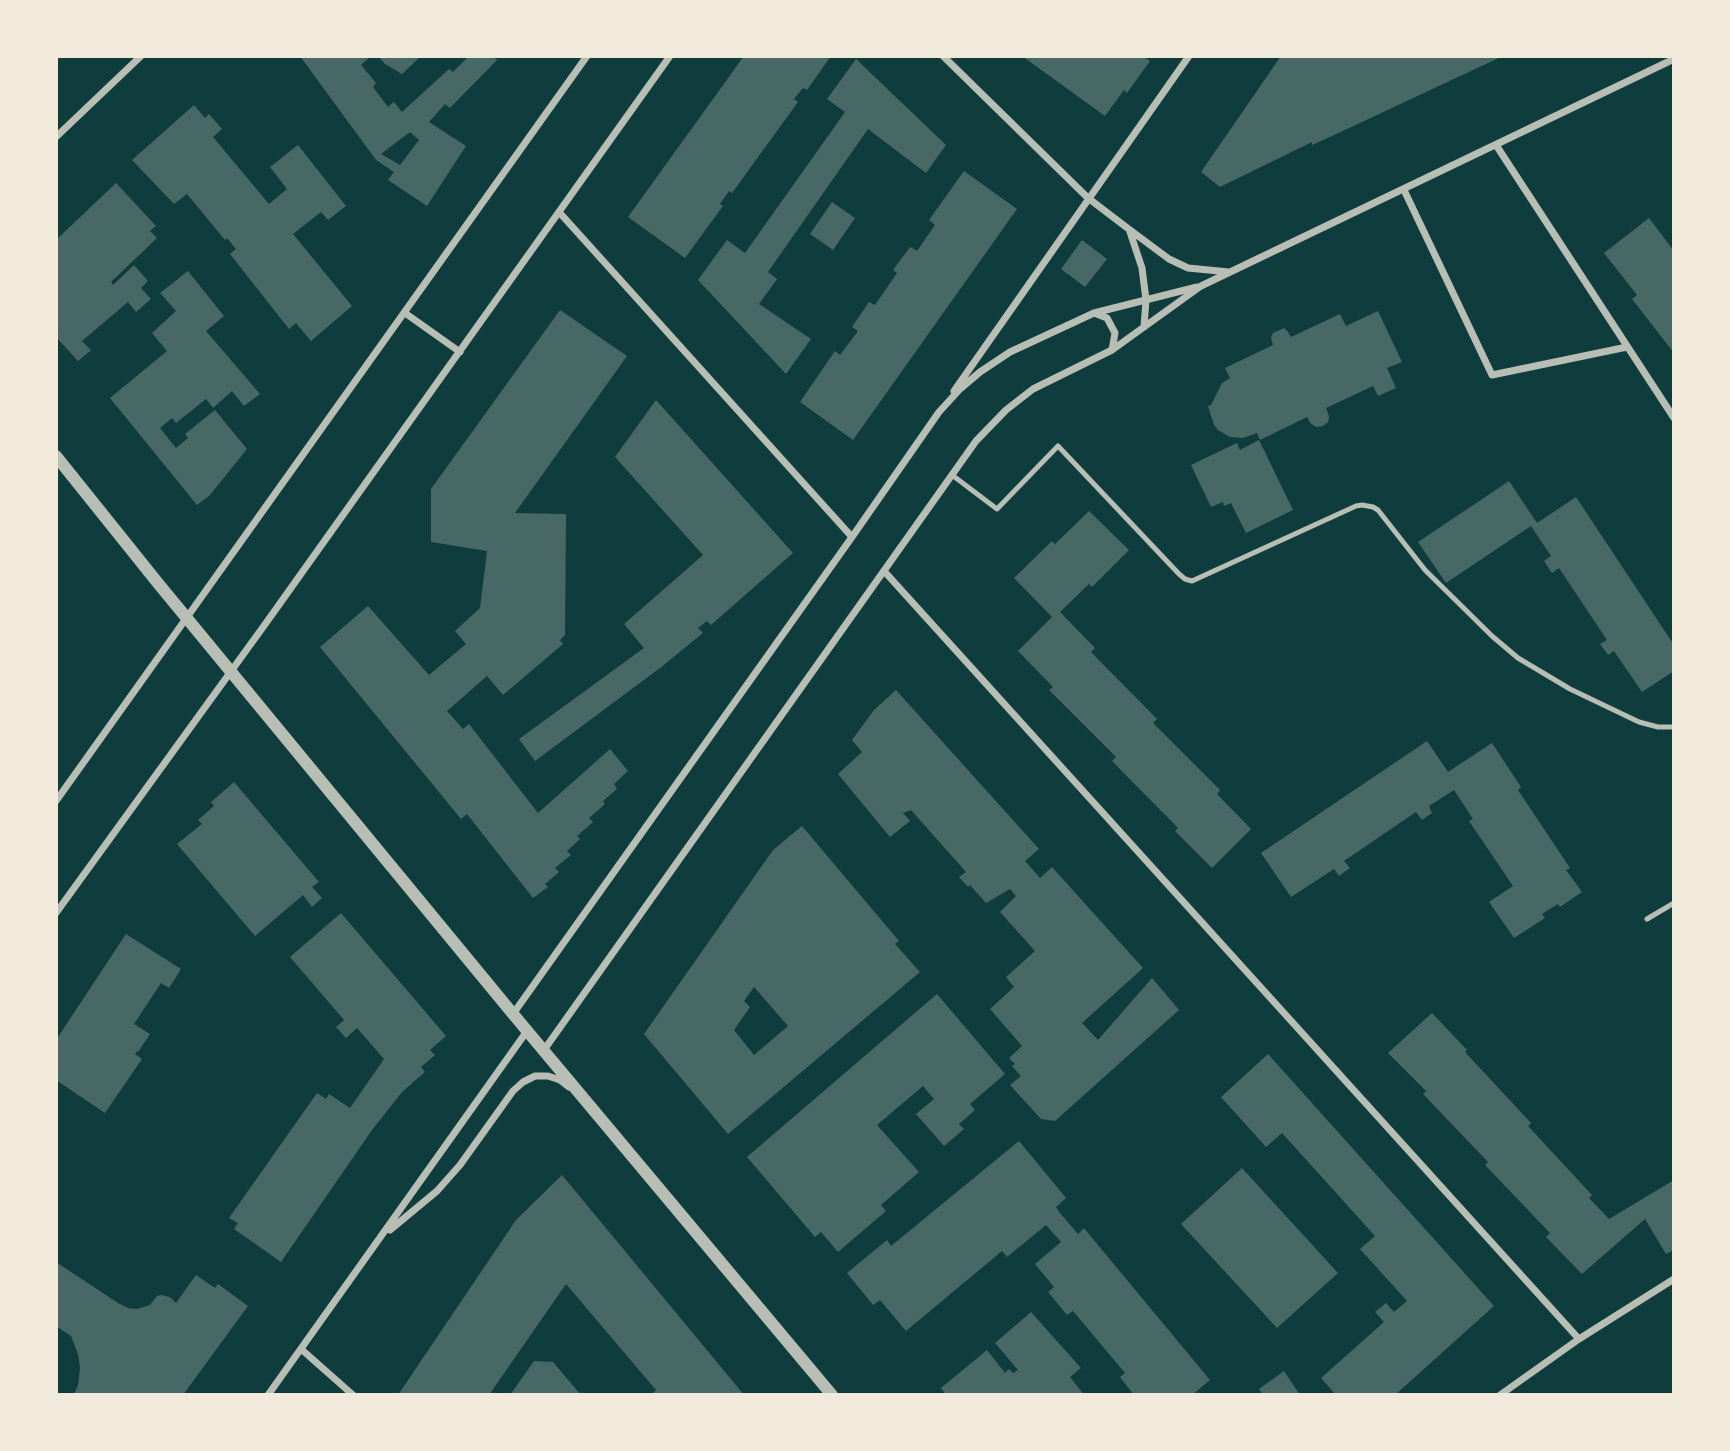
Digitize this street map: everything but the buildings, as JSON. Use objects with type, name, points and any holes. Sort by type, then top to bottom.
[{"type":"street","points":[[56,137],[141,56]]},
{"type":"street","points":[[56,801],[587,56]]},
{"type":"street","points":[[56,913],[670,56]]},
{"type":"street","points":[[943,56],[1088,198],[1168,259],[1188,268],[1229,272]]},
{"type":"street","points":[[513,1014],[1189,56]]},
{"type":"street","points":[[544,1050],[976,441],[1006,410],[1033,390],[1112,350],[1201,286],[1674,60]]},
{"type":"street","points":[[1496,145],[1674,418]]},
{"type":"street","points":[[1404,190],[1492,375],[1627,347]]},
{"type":"street","points":[[559,212],[852,537]]},
{"type":"street","points":[[1130,230],[1142,268],[1146,300],[1144,327]]},
{"type":"street","points":[[939,412],[980,372],[1010,352],[1094,313],[1201,286]]},
{"type":"street","points":[[405,313],[460,352]]},
{"type":"street","points":[[1094,313],[1107,318],[1115,333],[1112,350]]},
{"type":"street","points":[[56,456],[527,1031],[832,1395]]},
{"type":"street","points":[[884,571],[1579,1339]]},
{"type":"street","points":[[268,1395],[527,1031]]},
{"type":"street","points":[[381,1238],[437,1191],[460,1165],[513,1091],[523,1082],[535,1076],[548,1076],[560,1080],[583,1098]]},
{"type":"street","points":[[1500,1395],[1579,1339],[1674,1279]]},
{"type":"street","points":[[300,1349],[353,1395]]},
{"type":"lane","points":[[952,475],[997,509],[1058,446],[1179,574],[1192,581],[1356,506],[1373,507],[1425,570],[1518,658],[1570,689],[1639,722],[1658,727],[1674,727]]},
{"type":"lane","points":[[1647,919],[1674,903]]}]
